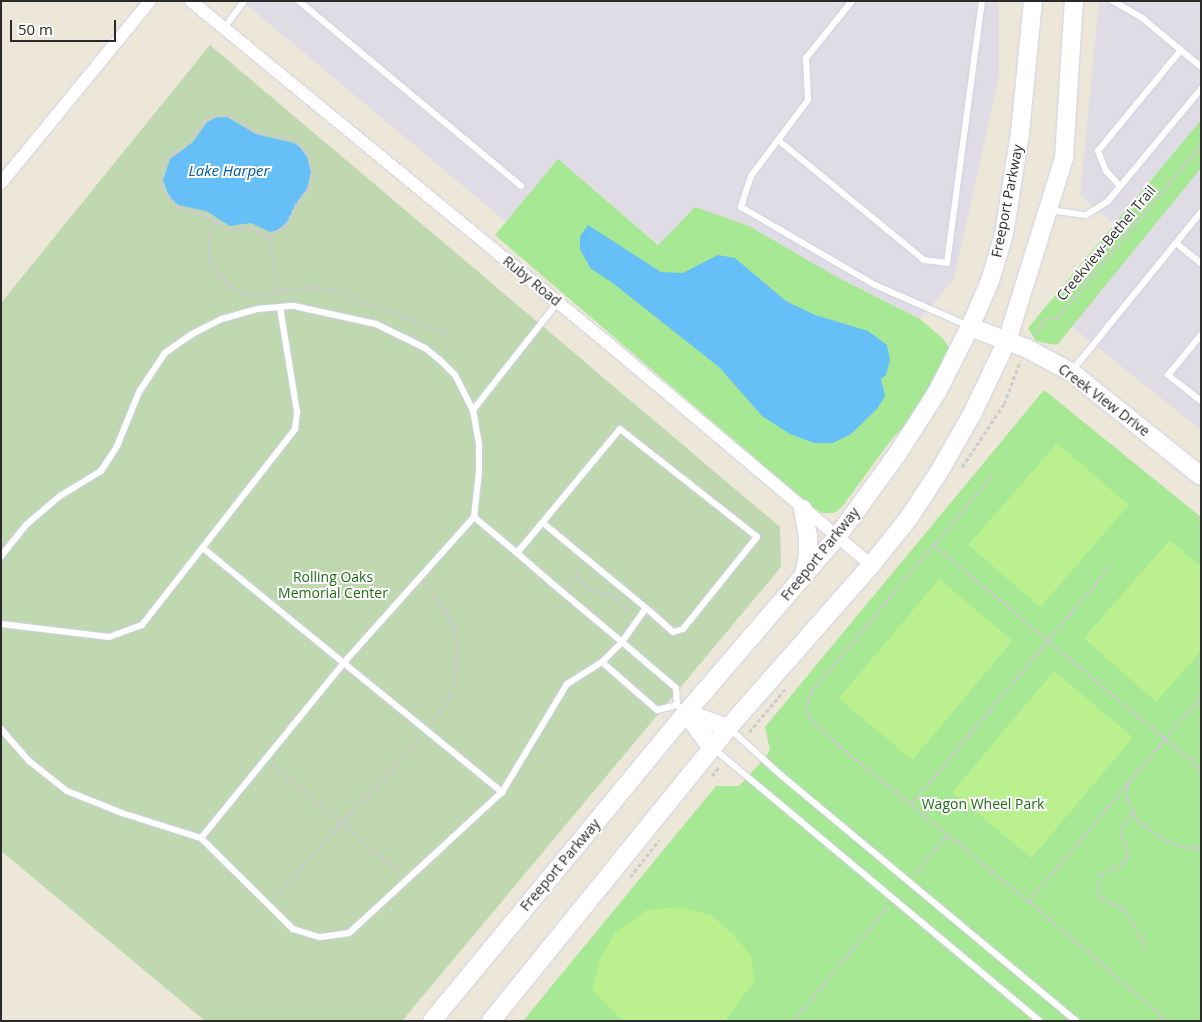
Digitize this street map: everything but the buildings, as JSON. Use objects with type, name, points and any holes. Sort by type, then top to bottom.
[{"type":"main road","name":"Freeport Parkway","points":[[432,1021],[681,709],[803,577],[837,537],[898,453],[937,392],[970,327],[990,281],[1004,234],[1020,133],[1033,1]]},
{"type":"main road","points":[[491,1021],[728,728],[871,565],[908,519],[939,472],[971,416],[1007,341],[1064,158],[1074,1]]},
{"type":"main road","name":"Creek View Drive","points":[[970,327],[1026,348],[1070,372],[1201,476]]},
{"type":"main road","points":[[803,509],[808,549],[803,577]]},
{"type":"main road","points":[[681,709],[728,728]]},
{"type":"main road","points":[[681,709],[712,748]]},
{"type":"street","points":[[1,183],[150,1]]},
{"type":"street","name":"Ruby Road","points":[[191,1],[558,302],[871,565]]},
{"type":"lane","points":[[224,28],[244,1]]},
{"type":"lane","points":[[299,1],[521,186]]},
{"type":"lane","points":[[852,1],[806,58],[808,100],[751,176],[741,207],[875,285],[970,327]]},
{"type":"lane","points":[[778,140],[924,260],[947,263],[982,1]]},
{"type":"lane","points":[[1113,1],[1141,17],[1201,67]]},
{"type":"lane","points":[[1120,186],[1106,171],[1098,152],[1181,50]]},
{"type":"lane","points":[[1048,210],[1086,215],[1108,201],[1201,89]]},
{"type":"lane","points":[[1070,372],[1201,212]]},
{"type":"lane","points":[[1176,243],[1201,263]]},
{"type":"lane","points":[[473,410],[558,302]]},
{"type":"lane","points":[[1,556],[26,525],[53,502],[101,472],[118,446],[139,392],[166,353],[192,334],[222,319],[257,309],[294,306],[376,324],[425,348],[454,375],[473,410],[479,444],[474,517],[344,664],[202,838]]},
{"type":"lane","points":[[1,624],[109,637],[142,625],[204,549],[295,429],[297,412],[280,307]]},
{"type":"lane","points":[[1201,335],[1168,375],[1201,401]]},
{"type":"lane","points":[[517,554],[620,430],[757,537],[683,629],[673,632],[543,523]]},
{"type":"lane","points":[[474,517],[676,688],[681,709],[657,710],[602,662]]},
{"type":"lane","points":[[204,549],[502,792]]},
{"type":"lane","points":[[1,729],[29,761],[67,791],[122,813],[202,838],[293,929],[319,937],[349,933],[502,792],[567,684],[602,662],[622,642],[646,608]]},
{"type":"lane","points":[[728,728],[1076,1021]]},
{"type":"lane","points":[[712,748],[1039,1021]]},
{"type":"path","points":[[230,115],[259,133],[295,139],[309,154],[313,174],[309,189],[297,204],[287,225],[270,237],[251,228],[231,230],[196,210],[178,208],[162,189],[160,177],[169,155],[185,146],[202,124],[212,116],[230,115]]},
{"type":"path","name":"Creekview-Bethel Trail","points":[[1026,348],[1045,319],[1056,319],[1201,145]]},
{"type":"path","points":[[214,220],[209,242],[210,262],[224,280],[240,292],[252,295],[312,287],[333,290],[450,334]]},
{"type":"path","points":[[270,237],[280,307]]},
{"type":"path","points":[[993,474],[810,694],[807,706],[809,717],[815,724],[1030,900],[1168,1021]]},
{"type":"path","points":[[934,545],[1190,759],[1201,771]]},
{"type":"path","points":[[561,591],[576,576],[585,560]]},
{"type":"path","points":[[912,804],[1112,564]]},
{"type":"path","points":[[576,576],[591,590],[611,594],[639,618]]},
{"type":"path","points":[[267,903],[426,731],[451,697],[459,654],[454,628],[447,612],[418,579]]},
{"type":"path","points":[[1030,900],[1165,738],[1201,698]]},
{"type":"path","points":[[266,759],[408,880]]},
{"type":"path","points":[[1129,781],[1127,799],[1138,821],[1168,841],[1183,847],[1200,848]]},
{"type":"path","points":[[1134,814],[1124,825],[1121,834],[1129,854],[1123,864],[1102,874],[1098,890],[1102,898],[1123,908],[1147,949]]},
{"type":"path","points":[[909,881],[948,834]]},
{"type":"path","points":[[793,1021],[894,899]]},
{"type":"shaded area","points":[[242,1],[999,1],[999,77],[954,279],[920,319],[835,276],[659,245],[558,159],[506,222]]},
{"type":"shaded area","points":[[1099,1],[1201,1],[1201,120],[1114,224],[1080,195]]},
{"type":"shaded area","points":[[1201,168],[1201,430],[1071,326]]},
{"type":"green space","name":"Rolling Oaks Memorial Center","points":[[210,45],[780,527],[781,567],[402,1021],[205,1021],[1,851],[1,303]]},
{"type":"green space","points":[[1201,120],[1201,168],[1057,345],[1036,341],[1028,328]]},
{"type":"green space","points":[[558,159],[658,245],[695,207],[749,226],[835,276],[920,319],[943,339],[949,348],[940,369],[909,421],[891,440],[842,507],[834,513],[822,513],[811,506],[495,235]]},
{"type":"green space","name":"Wagon Wheel Park","points":[[1044,390],[1201,517],[1201,1021],[523,1021],[716,786],[739,786],[764,759],[770,750],[765,727]]},
{"type":"green space","points":[[1057,443],[1129,505],[1040,607],[968,545]]},
{"type":"green space","points":[[1170,540],[1201,567],[1201,651],[1156,702],[1084,638]]},
{"type":"green space","points":[[939,579],[1013,641],[912,760],[839,699]]},
{"type":"green space","points":[[1054,671],[1133,737],[1031,858],[952,792]]},
{"type":"green space","points":[[678,907],[711,915],[733,934],[751,956],[755,980],[725,1021],[624,1021],[592,991],[599,961],[615,933],[647,910]]},
{"type":"water","name":"Lake Harper","points":[[217,117],[227,117],[256,134],[294,143],[300,147],[307,157],[311,172],[307,189],[296,204],[288,221],[278,230],[270,232],[251,223],[230,226],[206,211],[178,205],[169,197],[163,180],[170,159],[193,142],[207,122]]},
{"type":"water","points":[[588,225],[661,272],[683,273],[718,255],[735,258],[786,301],[815,315],[868,331],[887,345],[890,360],[886,375],[881,379],[885,396],[877,409],[851,434],[833,443],[814,443],[790,434],[762,416],[719,367],[614,284],[590,268],[580,249],[580,236]]}]
